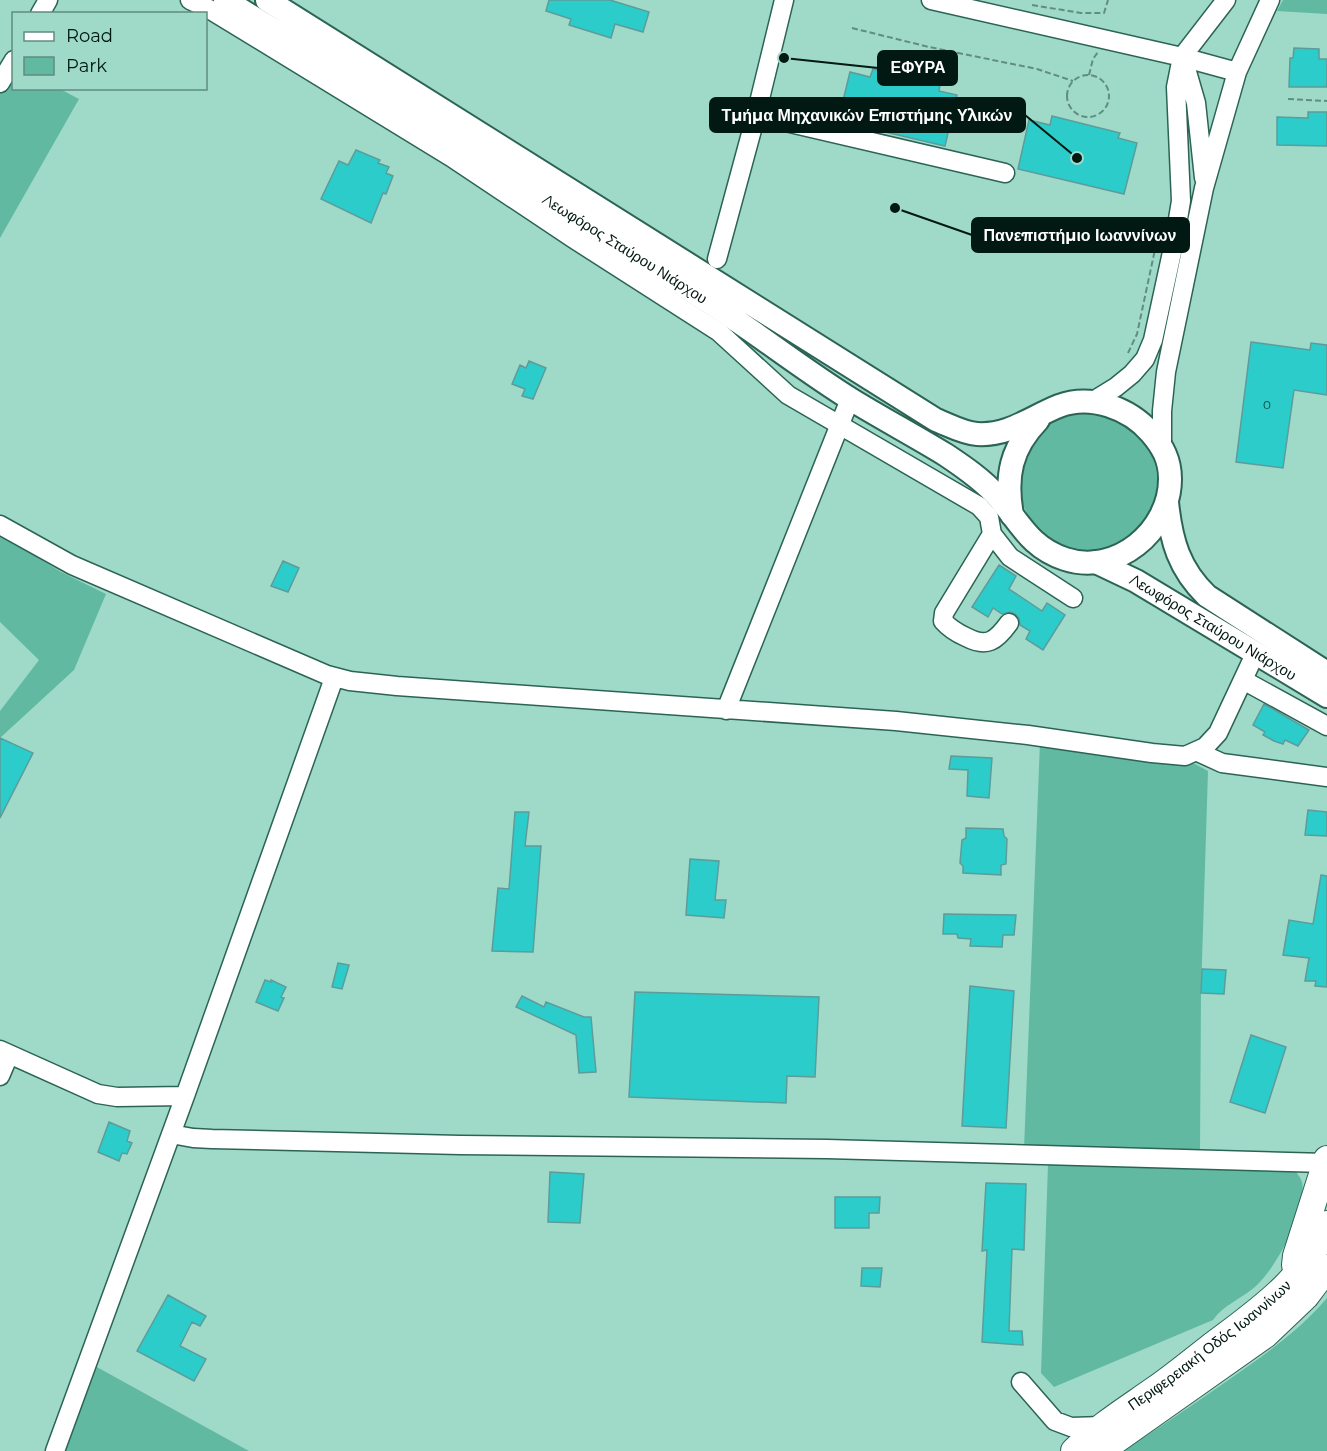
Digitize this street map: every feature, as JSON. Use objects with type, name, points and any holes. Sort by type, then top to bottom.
[{"type":"highway","points":[[1295,1276],[1296,1256],[1326,1161]]},
{"type":"highway","name":"Περιφερειακή Οδός Ιωαννίνων","points":[[1074,1451],[1103,1426],[1172,1378],[1265,1306],[1295,1276],[1317,1245],[1327,1224]]},
{"type":"highway","name":"Περιφερειακή Οδός Ιωαννίνων","points":[[1097,1451],[1265,1335],[1300,1303],[1327,1268]]},
{"type":"main road","name":"Λεωφόρος Σταύρου Νιάρχου","points":[[225,0],[713,304],[850,399],[960,465],[988,487],[1029,538],[1046,551],[1074,561],[1096,562],[1117,557],[1134,548],[1148,535],[1167,502]]},
{"type":"main road","name":"Λεωφόρος Σταύρου Νιάρχου","points":[[267,0],[936,420],[968,432],[984,433],[1008,430],[1063,405],[1090,403],[1124,411],[1148,430],[1162,447],[1169,464],[1167,502],[1172,537],[1185,570],[1196,585],[1207,597],[1327,673]]},
{"type":"main road","points":[[1012,515],[1008,495],[1012,460],[1019,443],[1046,412]]},
{"type":"main road","name":"Λεωφόρος Σταύρου Νιάρχου","points":[[1096,562],[1136,581],[1327,696]]},
{"type":"street","points":[[190,0],[209,9],[441,151],[719,332],[788,395],[979,506],[989,517],[992,534],[1010,557],[1072,598]]},
{"type":"street","points":[[717,259],[784,0]]},
{"type":"street","points":[[931,0],[1182,57],[1237,72]]},
{"type":"street","points":[[1090,403],[1132,374],[1145,359],[1153,340],[1176,236],[1182,191],[1176,87],[1182,57],[1226,0]]},
{"type":"street","points":[[1162,447],[1162,411],[1166,372],[1204,189],[1237,72],[1270,0]]},
{"type":"street","points":[[1182,57],[1196,103],[1204,189]]},
{"type":"street","points":[[0,83],[12,63]]},
{"type":"street","points":[[756,115],[1005,173]]},
{"type":"street","points":[[726,710],[850,399]]},
{"type":"street","points":[[0,525],[72,565],[334,678],[397,686],[953,727],[1185,756],[1198,752],[1218,733],[1255,654]]},
{"type":"street","points":[[992,534],[944,613],[943,621],[949,629],[977,643],[991,642],[1009,623]]},
{"type":"street","points":[[55,1451],[186,1096],[334,678]]},
{"type":"street","points":[[1243,680],[1327,726]]},
{"type":"street","points":[[1198,752],[1222,763],[1327,777]]},
{"type":"street","points":[[0,1076],[5,1052],[98,1094],[186,1096]]},
{"type":"street","points":[[171,1134],[193,1138],[828,1149],[1326,1161]]},
{"type":"street","points":[[1021,1382],[1055,1421],[1071,1427],[1103,1426]]},
{"type":"path","points":[[1024,4],[1081,13],[1104,14],[1108,0]]},
{"type":"path","points":[[852,28],[929,47],[1037,69],[1073,81]]},
{"type":"path","points":[[1089,75],[1102,80],[1108,92],[1108,99],[1102,111],[1095,115],[1082,115],[1071,107],[1067,93],[1073,81],[1078,77],[1089,75]]},
{"type":"path","points":[[1288,99],[1327,101]]},
{"type":"path","points":[[1126,355],[1137,334],[1159,232],[1176,236]]},
{"type":"green space","points":[[1283,0],[1327,0],[1327,14],[1277,11]]},
{"type":"green space","points":[[12,74],[12,90],[62,90],[79,99],[0,238],[0,94]]},
{"type":"green space","points":[[1088,412],[1114,417],[1137,432],[1152,455],[1157,481],[1152,507],[1137,530],[1114,545],[1088,550],[1062,545],[1039,530],[1024,507],[1019,481],[1024,455],[1039,432],[1062,417]]},
{"type":"green space","points":[[0,534],[61,572],[106,594],[74,670],[0,738],[0,711],[39,660],[0,622]]},
{"type":"green space","points":[[1040,742],[1195,764],[1208,771],[1201,993],[1200,1153],[1024,1149]]},
{"type":"green space","points":[[1048,1164],[1295,1170],[1302,1182],[1303,1193],[1289,1237],[1272,1266],[1256,1286],[1222,1310],[1213,1320],[1054,1387],[1041,1373]]},
{"type":"green space","points":[[1327,1298],[1327,1451],[1123,1451],[1267,1352],[1293,1332]]},
{"type":"green space","points":[[95,1366],[249,1451],[64,1451]]},
{"type":"building","points":[[549,0],[610,0],[649,12],[643,32],[615,24],[611,38],[569,25],[571,19],[546,11]]},
{"type":"building","points":[[1294,48],[1319,49],[1319,59],[1327,59],[1327,87],[1289,87],[1290,58],[1293,58]]},
{"type":"building","points":[[873,69],[940,85],[939,91],[957,95],[945,146],[838,121],[850,72],[870,77]]},
{"type":"building","points":[[1308,112],[1327,112],[1327,146],[1277,145],[1277,117],[1308,118]]},
{"type":"building","points":[[1052,116],[1120,133],[1118,138],[1137,143],[1124,194],[1018,169],[1029,120],[1050,125]]},
{"type":"building","points":[[356,150],[380,160],[378,163],[389,167],[386,173],[393,176],[386,194],[383,193],[371,223],[321,199],[339,161],[348,165]]},
{"type":"building","points":[[1251,342],[1310,350],[1311,343],[1327,345],[1327,395],[1294,390],[1283,468],[1236,462]]},
{"type":"building","points":[[529,361],[546,368],[533,399],[522,396],[525,389],[512,384],[520,365],[526,368]]},
{"type":"building","points":[[283,561],[299,568],[288,592],[271,586]]},
{"type":"building","points":[[999,565],[1016,576],[1009,589],[1042,611],[1047,603],[1065,615],[1043,650],[1026,639],[1030,631],[1020,625],[1019,618],[1015,614],[1010,612],[1002,614],[993,608],[988,617],[972,607]]},
{"type":"building","points":[[1264,704],[1309,730],[1298,746],[1285,740],[1283,744],[1274,741],[1263,735],[1265,732],[1253,725]]},
{"type":"building","points":[[0,738],[33,753],[0,818]]},
{"type":"building","points":[[951,756],[992,758],[989,798],[967,796],[968,770],[949,769]]},
{"type":"building","points":[[1308,810],[1327,812],[1327,836],[1305,835]]},
{"type":"building","points":[[515,812],[529,812],[525,846],[541,846],[533,952],[492,951],[498,888],[509,889]]},
{"type":"building","points":[[966,828],[1003,829],[1007,839],[1006,864],[1001,865],[1001,875],[963,873],[963,866],[960,863],[962,840],[966,838]]},
{"type":"building","points":[[690,859],[719,861],[715,900],[726,900],[724,918],[686,915]]},
{"type":"building","points":[[1321,875],[1327,876],[1327,987],[1315,986],[1316,981],[1305,981],[1309,958],[1283,955],[1289,920],[1313,924]]},
{"type":"building","points":[[944,914],[1016,915],[1014,935],[1003,935],[1002,947],[970,946],[971,939],[958,938],[957,934],[943,934]]},
{"type":"building","points":[[338,963],[349,965],[342,989],[332,987]]},
{"type":"building","points":[[1202,969],[1226,970],[1224,994],[1201,993]]},
{"type":"building","points":[[265,980],[271,982],[271,980],[286,987],[278,1011],[256,1002]]},
{"type":"building","points":[[970,986],[1014,991],[1006,1128],[962,1126]]},
{"type":"building","points":[[635,992],[819,997],[815,1077],[787,1076],[786,1103],[629,1097]]},
{"type":"building","points":[[522,996],[544,1007],[546,1002],[584,1017],[591,1017],[596,1072],[579,1073],[576,1035],[516,1007]]},
{"type":"building","points":[[1251,1035],[1286,1047],[1265,1113],[1230,1102]]},
{"type":"building","points":[[109,1122],[130,1131],[127,1141],[132,1143],[127,1154],[122,1153],[119,1161],[98,1152]]},
{"type":"building","points":[[550,1172],[584,1174],[580,1223],[548,1222]]},
{"type":"building","points":[[986,1183],[1026,1184],[1024,1250],[1012,1249],[1009,1331],[1022,1331],[1023,1345],[982,1342],[987,1250],[982,1251]]},
{"type":"building","points":[[835,1197],[880,1197],[879,1213],[869,1213],[869,1228],[835,1228]]},
{"type":"building","points":[[862,1268],[882,1268],[880,1287],[861,1286]]},
{"type":"building","points":[[168,1295],[206,1316],[200,1326],[192,1322],[180,1346],[206,1359],[194,1381],[137,1351]]},
{"type":"place","name":"ΕΦΥΡΑ","points":[[784,58]]},
{"type":"place","name":"Τμήμα Μηχανικών Επιστήμης Υλικών","points":[[1077,158]]},
{"type":"place","name":"Πανεπιστήμιο Ιωαννίνων","points":[[895,208]]}]
